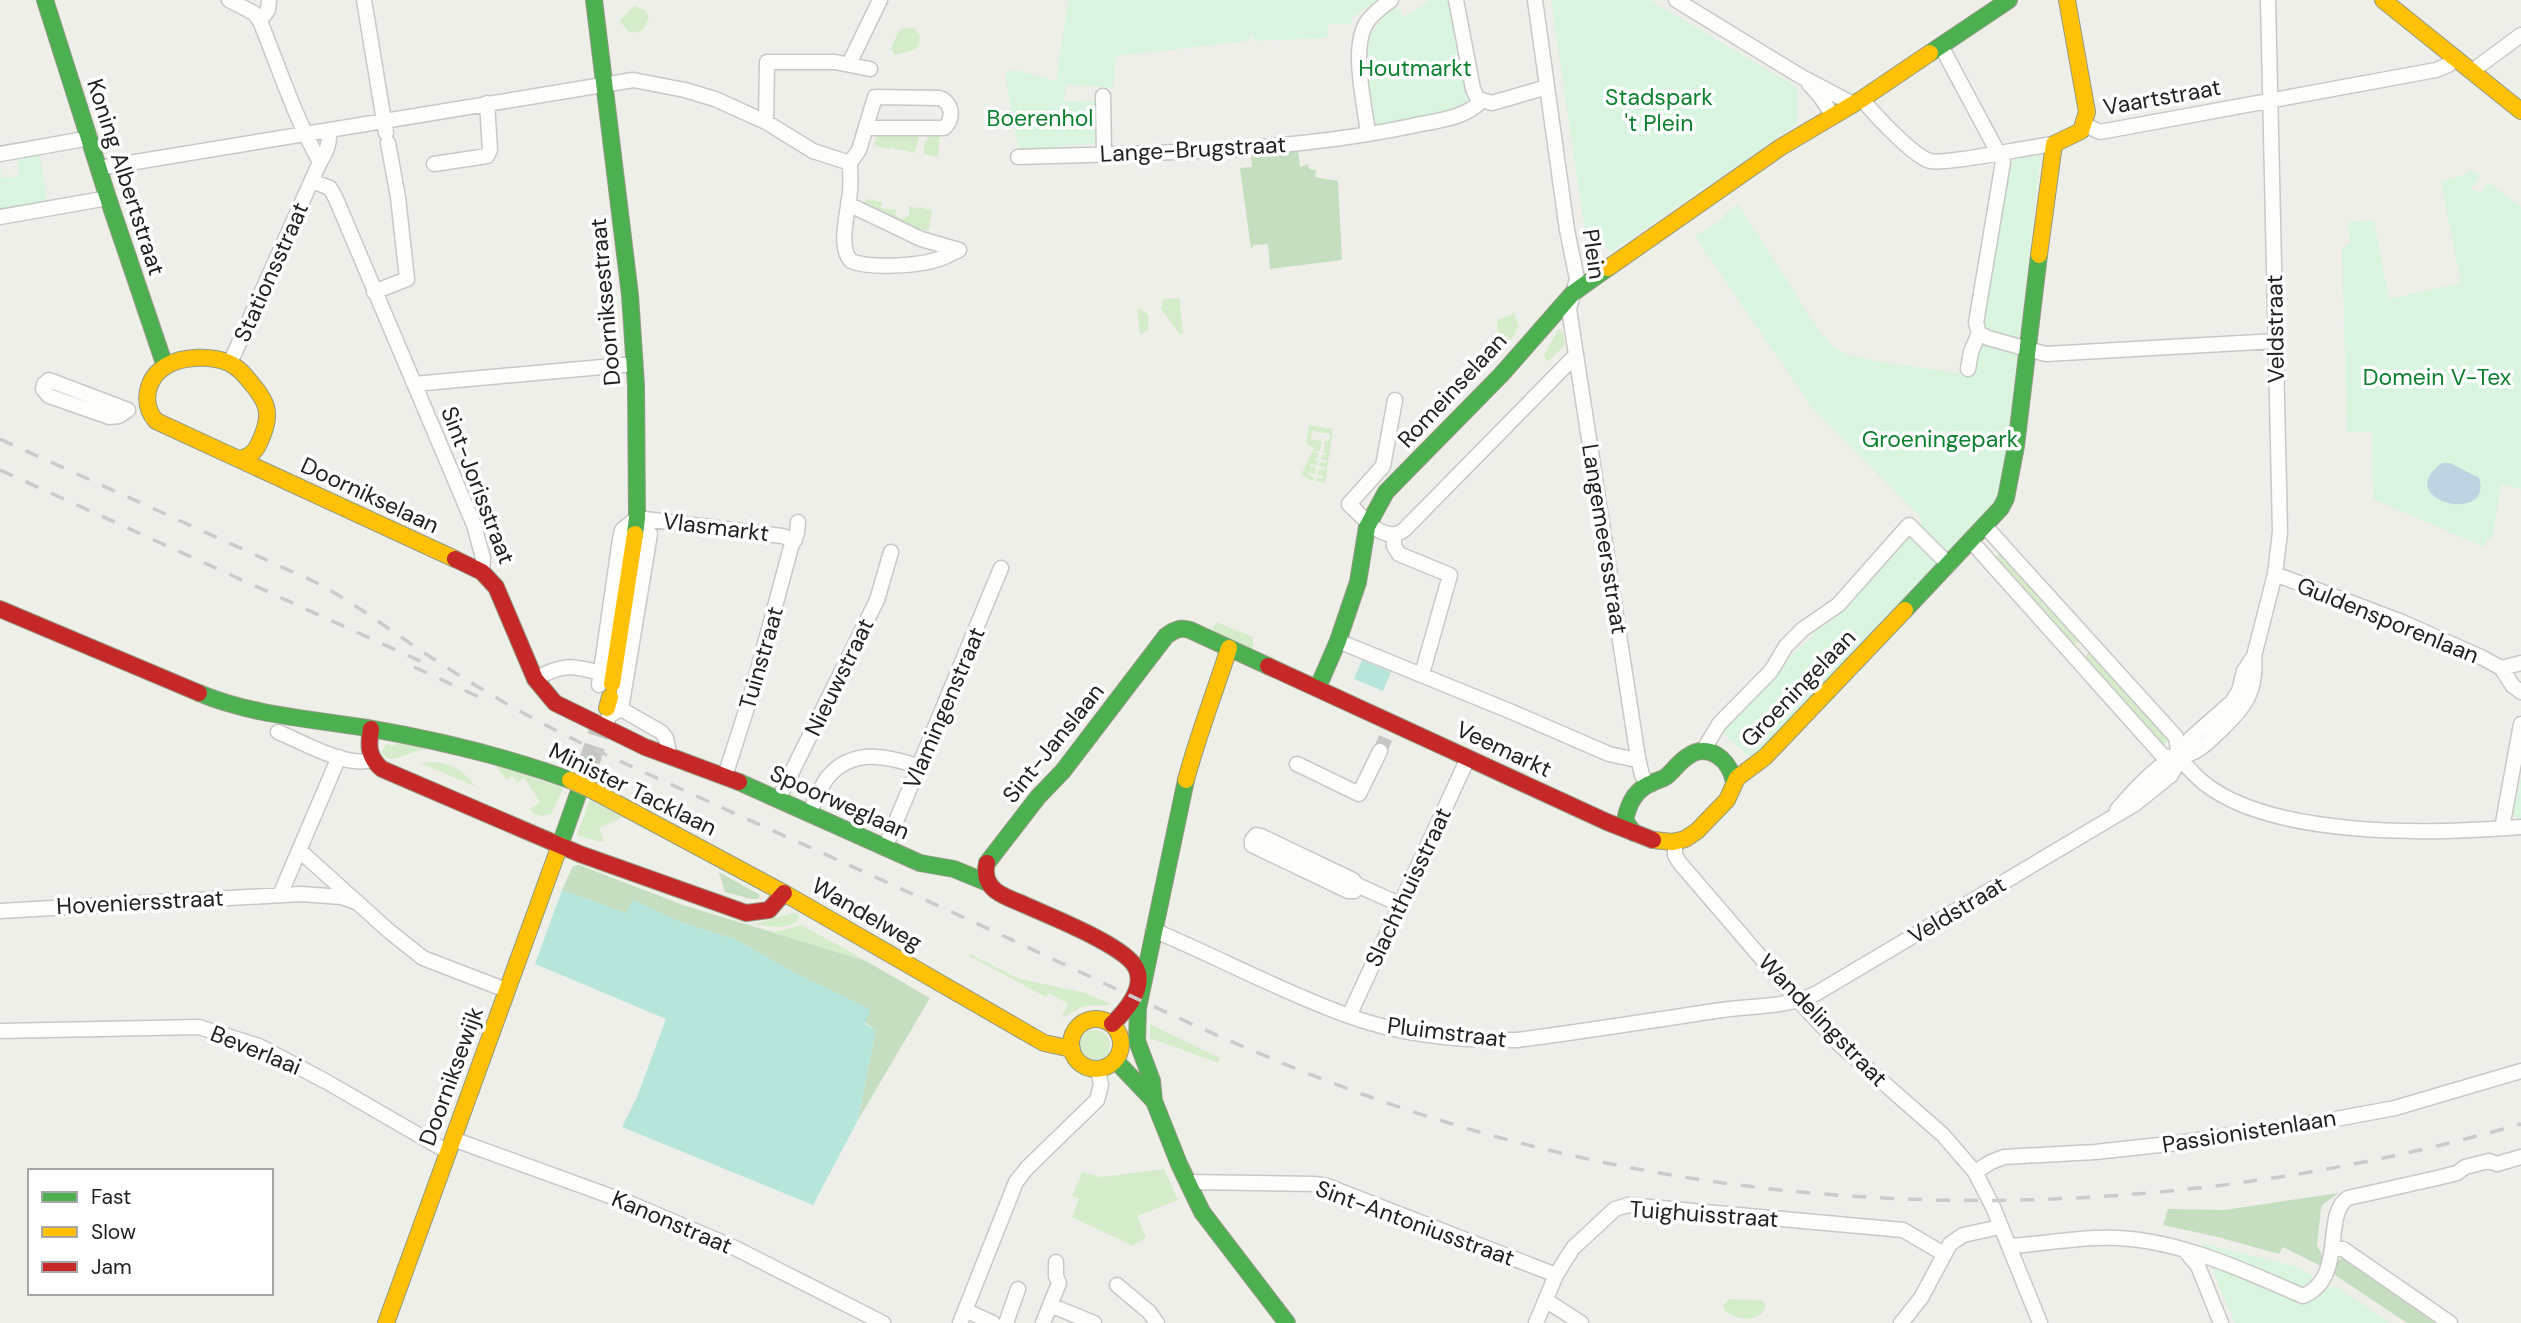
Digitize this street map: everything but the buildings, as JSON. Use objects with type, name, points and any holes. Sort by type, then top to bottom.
[{"type":"main road","name":"Koning Albertstraat","points":[[46,0],[108,198],[165,366]]},
{"type":"main road","name":"Doorniksestraat","points":[[594,0],[631,295],[635,363],[637,517],[609,695]]},
{"type":"main road","name":"Plein","points":[[1573,293],[1781,147],[1857,102],[2009,0]]},
{"type":"main road","points":[[2067,0],[2087,112],[2085,125]]},
{"type":"main road","points":[[2383,0],[2521,111]]},
{"type":"main road","name":"Vaartstraat","points":[[2054,144],[2077,135],[2085,125]]},
{"type":"main road","name":"Groeningelaan","points":[[1678,842],[1697,832],[1726,801],[1734,782],[1742,772],[1765,757],[2001,508],[2006,498],[2016,446],[2054,144]]},
{"type":"main road","name":"Romeinselaan","points":[[1338,641],[1358,582],[1369,522],[1386,492],[1501,376],[1573,293]]},
{"type":"main road","points":[[209,359],[230,363],[247,378],[264,401],[268,413],[256,450],[250,456],[239,459],[160,423],[146,408],[147,394],[156,376],[165,366],[178,361],[209,359]]},
{"type":"main road","name":"Doornikselaan","points":[[239,459],[482,572]]},
{"type":"main road","name":"Sint-Jorisstraat","points":[[482,572],[502,598],[535,679],[548,697]]},
{"type":"main road","name":"Minister Tacklaan","points":[[0,609],[210,698],[250,709],[461,744],[533,765],[590,789],[647,818],[784,894]]},
{"type":"main road","name":"Veemarkt","points":[[1167,636],[1175,630],[1185,628],[1318,687],[1390,729],[1468,758],[1634,833],[1661,843],[1678,842]]},
{"type":"main road","name":"Sint-Janslaan","points":[[988,883],[985,870],[989,859],[1038,797],[1063,771],[1167,636]]},
{"type":"main road","points":[[1318,687],[1338,641]]},
{"type":"main road","points":[[1230,648],[1202,726],[1180,803],[1177,830],[1153,929],[1138,1008],[1138,1041],[1152,1082],[1154,1101],[1202,1212],[1287,1323]]},
{"type":"main road","name":"Spoorweglaan","points":[[548,697],[582,717],[670,757],[779,798],[920,863],[954,869],[988,883],[997,892],[1112,947]]},
{"type":"main road","points":[[371,729],[368,750],[371,760],[385,771],[559,845],[588,766]]},
{"type":"main road","points":[[1703,751],[1724,759],[1731,768],[1734,782]]},
{"type":"main road","name":"Groeningelaan","points":[[1634,833],[1626,824],[1625,815],[1634,795],[1648,784],[1664,778],[1687,757],[1703,751]]},
{"type":"main road","name":"Wandelweg","points":[[559,845],[607,865],[746,913],[769,911],[775,908],[784,894],[1051,1045],[1072,1042]]},
{"type":"main road","name":"Doorniksewijk","points":[[386,1323],[559,845]]},
{"type":"main road","points":[[1112,947],[1130,950],[1138,946],[1150,910],[1163,886]]},
{"type":"main road","points":[[1112,947],[1134,964],[1137,978],[1130,1005],[1115,1028]]},
{"type":"main road","points":[[1115,1028],[1134,1016],[1138,1008]]},
{"type":"main road","points":[[1101,1019],[1115,1028],[1121,1050],[1115,1060],[1098,1069],[1078,1061],[1072,1042],[1079,1026],[1089,1020],[1101,1019]]},
{"type":"main road","points":[[1115,1060],[1154,1101]]},
{"type":"street","points":[[229,0],[254,13],[260,21],[304,134],[320,162]]},
{"type":"street","points":[[260,21],[268,10],[269,0]]},
{"type":"street","points":[[364,0],[398,197],[407,279],[374,292]]},
{"type":"street","points":[[849,64],[880,0]]},
{"type":"street","points":[[1391,0],[1367,21],[1360,38],[1359,56],[1368,134],[1461,114],[1470,111],[1481,101]]},
{"type":"street","points":[[1456,0],[1473,89],[1481,101],[1495,103],[1547,87]]},
{"type":"street","name":"Plein","points":[[1535,0],[1567,230],[1577,279],[1573,293]]},
{"type":"street","points":[[1676,0],[1800,76],[1857,102]]},
{"type":"street","name":"Veldstraat","points":[[1800,1001],[2135,804],[2167,778],[2190,739],[2235,697],[2244,671],[2253,656],[2275,574],[2280,532],[2269,0]]},
{"type":"street","points":[[2472,71],[2521,35]]},
{"type":"street","points":[[1941,46],[2003,162],[1976,323],[1979,333],[1968,369]]},
{"type":"street","name":"Vaartstraat","points":[[2085,125],[2100,132],[2436,70],[2456,58]]},
{"type":"street","points":[[766,122],[767,62],[849,64],[870,69]]},
{"type":"street","points":[[1800,76],[1820,96],[1833,116]]},
{"type":"street","points":[[99,168],[329,130],[386,132],[487,103],[633,80],[715,99],[766,122],[813,151],[850,163]]},
{"type":"street","points":[[1104,96],[1104,153]]},
{"type":"street","points":[[848,204],[921,239],[959,250],[938,260],[884,264],[853,262],[845,253],[845,214],[850,163],[859,150],[875,97],[939,98],[947,100],[950,105],[950,122],[942,129],[866,128]]},
{"type":"street","name":"Vaartstraat","points":[[1857,102],[1929,160],[1941,162],[2054,144]]},
{"type":"street","points":[[434,164],[488,156],[487,103]]},
{"type":"street","name":"Stationsstraat","points":[[230,363],[330,142],[329,130]]},
{"type":"street","name":"Lange-Brugstraat","points":[[1018,157],[1237,150],[1368,134]]},
{"type":"street","points":[[0,154],[90,138]]},
{"type":"street","name":"Sint-Jorisstraat","points":[[312,181],[330,188],[336,199],[479,538],[483,558],[482,572]]},
{"type":"street","points":[[0,216],[108,198]]},
{"type":"street","name":"Langemeersstraat","points":[[1573,293],[1569,309],[1576,355],[1638,758],[1642,775],[1648,784]]},
{"type":"street","points":[[1979,333],[2046,354],[2276,341]]},
{"type":"street","points":[[1395,400],[1383,466],[1349,504],[1381,532],[1394,535],[1404,530],[1576,355]]},
{"type":"street","points":[[414,384],[635,363]]},
{"type":"street","points":[[128,410],[120,416],[109,417],[47,395],[44,386],[47,380],[53,380],[112,406],[128,410],[146,408]]},
{"type":"street","name":"Vlasmarkt","points":[[637,517],[795,540]]},
{"type":"street","name":"Tuinstraat","points":[[725,776],[752,692],[798,522]]},
{"type":"street","name":"Groeningelaan","points":[[1703,751],[1719,724],[1771,671],[1786,646],[1803,629],[1838,605],[1909,525],[1949,565]]},
{"type":"street","points":[[1985,526],[2176,737],[2180,758],[2198,777],[2219,792],[2252,808],[2342,827],[2480,831],[2521,827]]},
{"type":"street","points":[[1394,535],[1394,546],[1399,554],[1450,575],[1422,674]]},
{"type":"street","points":[[1971,541],[2163,756],[2180,758]]},
{"type":"street","name":"Nieuwstraat","points":[[779,798],[877,600],[891,552]]},
{"type":"street","name":"Vlamingenstraat","points":[[885,848],[1001,568]]},
{"type":"street","name":"Guldensporenlaan","points":[[2275,574],[2428,632],[2501,668],[2513,686],[2521,692]]},
{"type":"street","points":[[2074,656],[2090,640]]},
{"type":"street","name":"Veemarkt","points":[[1338,641],[1609,754],[1638,758]]},
{"type":"street","name":"Guldensporenlaan","points":[[2501,668],[2521,663]]},
{"type":"street","points":[[535,679],[552,669],[564,666],[655,727],[666,738],[670,757]]},
{"type":"street","points":[[2502,828],[2521,724]]},
{"type":"street","points":[[278,732],[339,757],[356,762],[371,760]]},
{"type":"street","points":[[1297,764],[1359,794],[1380,751]]},
{"type":"street","points":[[809,813],[826,779],[843,764],[857,757],[882,756],[920,766]]},
{"type":"street","points":[[280,895],[339,757]]},
{"type":"street","name":"Slachthuisstraat","points":[[1349,1016],[1468,758]]},
{"type":"street","points":[[1357,886],[1354,891],[1348,891],[1253,846],[1252,840],[1256,835],[1261,836],[1355,880],[1357,886],[1399,904]]},
{"type":"street","name":"Wandelingstraat","points":[[1678,842],[1675,855],[1679,862],[1800,1001],[1837,1042],[1943,1135],[1975,1172],[2010,1246],[2040,1323]]},
{"type":"street","name":"Hoveniersstraat","points":[[299,850],[423,958],[506,990]]},
{"type":"street","name":"Hoveniersstraat","points":[[0,911],[280,895],[325,895],[358,903]]},
{"type":"street","name":"Pluimstraat","points":[[1153,929],[1349,1016],[1413,1032],[1488,1040],[1517,1040],[1800,1001]]},
{"type":"street","name":"Beverlaai","points":[[0,1031],[200,1027],[259,1046],[450,1145]]},
{"type":"street","points":[[993,1323],[963,1317],[1016,1182],[1097,1100],[1101,1085],[1098,1069]]},
{"type":"street","name":"Passionistenlaan","points":[[1975,1172],[2004,1157],[2095,1152],[2178,1143],[2376,1112],[2521,1071]]},
{"type":"street","name":"Kanonstraat","points":[[450,1145],[632,1204],[720,1241],[883,1323]]},
{"type":"street","points":[[2010,1246],[2119,1238],[2184,1250],[2303,1296],[2311,1293],[2321,1283],[2333,1249],[2340,1203],[2348,1198],[2437,1178],[2465,1167],[2489,1161],[2497,1164],[2521,1157]]},
{"type":"street","name":"Sint-Antoniusstraat","points":[[1187,1182],[1315,1184],[1439,1228],[1556,1275]]},
{"type":"street","name":"Tuighuisstraat","points":[[1536,1323],[1556,1275],[1573,1248],[1615,1209],[1628,1205],[1903,1230],[1944,1254]]},
{"type":"street","points":[[1901,1323],[1921,1298],[1950,1244],[1963,1235],[2000,1227]]},
{"type":"street","points":[[2333,1249],[2343,1249],[2450,1323]]},
{"type":"street","points":[[2184,1250],[2199,1266],[2221,1323]]},
{"type":"street","points":[[1043,1323],[1059,1283],[1056,1262]]},
{"type":"street","points":[[1117,1285],[1153,1317]]},
{"type":"street","points":[[1006,1323],[1018,1289]]},
{"type":"street","points":[[1547,1301],[1581,1323]]},
{"type":"street","points":[[1050,1305],[1094,1323]]},
{"type":"green space","name":"Boerenhol","points":[[1068,0],[1379,0],[1352,17],[1351,24],[1328,24],[1327,38],[1253,41],[1254,36],[1250,34],[1248,41],[1116,56],[1113,88],[1066,84],[1064,102],[1095,101],[1095,144],[1058,146],[1058,151],[1020,151],[1005,74],[1008,74],[1009,70],[1020,71],[1056,81]]},
{"type":"green space","name":"Houtmarkt","points":[[1431,0],[1452,0],[1471,103],[1469,107],[1373,130],[1365,55],[1373,29],[1395,4],[1404,17]]},
{"type":"green space","name":"Stadspark 't Plein","points":[[1551,0],[1649,0],[1797,87],[1797,124],[1613,251],[1586,238]]},
{"type":"green space","points":[[634,6],[645,10],[649,18],[643,30],[634,33],[628,31],[619,21]]},
{"type":"green space","points":[[904,28],[914,28],[920,36],[919,45],[914,50],[895,55],[891,49],[898,32]]},
{"type":"green space","points":[[878,134],[917,135],[919,138],[915,153],[906,149],[893,149],[892,146],[891,149],[875,146]]},
{"type":"green space","points":[[930,135],[940,136],[938,157],[932,156],[932,153],[931,156],[924,154]]},
{"type":"green space","points":[[1298,151],[1300,167],[1308,164],[1309,169],[1316,170],[1315,177],[1338,181],[1342,260],[1270,269],[1268,244],[1254,245],[1251,249],[1240,168],[1252,167],[1251,154]]},
{"type":"green space","name":"Groeningepark","points":[[2036,153],[2041,155],[2001,496],[1752,760],[1721,731],[1734,715],[1739,714],[1787,657],[1813,635],[1812,629],[1825,624],[1920,525],[1922,519],[1812,408],[1695,236],[1724,218],[1724,214],[1738,204],[1818,329],[1835,348],[1849,355],[1881,362],[1972,375],[2009,165],[2014,158]]},
{"type":"green space","points":[[40,154],[47,202],[0,210],[0,167],[2,178],[19,176],[17,157]]},
{"type":"green space","name":"Domein V-Tex","points":[[2471,169],[2480,176],[2471,188],[2480,194],[2488,182],[2521,207],[2521,489],[2501,484],[2492,540],[2487,539],[2484,547],[2373,499],[2372,432],[2347,432],[2342,249],[2350,242],[2348,222],[2374,221],[2389,299],[2461,283],[2441,183]]},
{"type":"green space","points":[[867,199],[882,202],[881,208],[897,210],[895,214],[899,218],[909,215],[909,206],[925,208],[925,211],[932,210],[931,219],[928,220],[929,230],[911,227],[864,203]]},
{"type":"green space","points":[[1180,298],[1183,334],[1179,334],[1161,309],[1163,299]]},
{"type":"green space","points":[[1137,308],[1148,314],[1149,329],[1140,335]]},
{"type":"green space","points":[[1514,313],[1519,326],[1507,346],[1502,346],[1497,320]]},
{"type":"green space","points":[[1558,330],[1562,330],[1565,345],[1546,361],[1544,355]]},
{"type":"green space","points":[[1309,425],[1333,429],[1325,484],[1316,481],[1317,477],[1323,479],[1323,476],[1317,475],[1319,469],[1325,470],[1319,466],[1320,462],[1327,463],[1321,459],[1322,455],[1327,455],[1323,452],[1325,441],[1329,441],[1330,434],[1312,431],[1311,439],[1322,441],[1320,451],[1316,451],[1318,458],[1313,459],[1318,461],[1317,466],[1310,466],[1316,468],[1315,474],[1309,472],[1308,475],[1314,477],[1313,481],[1301,475],[1314,448],[1306,444]]},
{"type":"green space","points":[[2001,552],[2080,640],[2074,646],[1993,562]]},
{"type":"green space","points":[[1216,622],[1253,637],[1253,649],[1212,630]]},
{"type":"green space","points":[[2092,650],[2171,738],[2161,746],[2083,660]]},
{"type":"green space","points":[[396,743],[428,748],[393,759],[386,758],[382,752],[386,744],[395,746]]},
{"type":"green space","points":[[439,762],[460,771],[476,787],[420,763]]},
{"type":"green space","points":[[496,765],[563,788],[552,813],[543,816],[534,814],[530,809],[540,802],[524,778],[517,783],[513,776],[506,780]]},
{"type":"green space","points":[[2521,777],[2521,820],[2514,816],[2512,801],[2517,799]]},
{"type":"green space","points":[[590,800],[623,817],[599,828],[604,841],[577,835]]},
{"type":"green space","points":[[579,865],[683,905],[866,961],[930,998],[858,1120],[876,1030],[795,973],[735,939],[683,923],[633,900],[626,913],[562,890],[573,866]]},
{"type":"green space","points":[[719,872],[760,895],[758,899],[725,892]]},
{"type":"green space","points":[[792,913],[799,915],[796,923],[791,925],[776,927],[755,924]]},
{"type":"green space","points":[[745,924],[775,932],[802,925],[866,961]]},
{"type":"green space","points":[[970,954],[1020,979],[1086,993],[1111,1004],[1082,1007],[1061,1017],[1068,1004],[1049,993],[1046,997],[969,956]]},
{"type":"green space","points":[[1150,1024],[1220,1058],[1218,1063],[1150,1038]]},
{"type":"green space","points":[[1095,1030],[1101,1031],[1109,1039],[1109,1051],[1101,1059],[1095,1060],[1089,1059],[1081,1051],[1080,1045],[1081,1039],[1089,1031]]},
{"type":"green space","points":[[1164,1169],[1178,1200],[1137,1216],[1146,1237],[1133,1246],[1072,1217],[1079,1199],[1072,1196],[1082,1172],[1101,1177]]},
{"type":"green space","points":[[2339,1193],[2323,1204],[2321,1209],[2317,1245],[2323,1257],[2323,1267],[2283,1247],[2279,1254],[2163,1225],[2168,1209],[2224,1210]]},
{"type":"green space","points":[[2201,1243],[2294,1266],[2334,1288],[2336,1286],[2390,1323],[2235,1323]]},
{"type":"green space","points":[[2342,1258],[2438,1323],[2407,1323],[2332,1273],[2334,1263]]},
{"type":"green space","points":[[1729,1299],[1761,1300],[1766,1305],[1754,1318],[1736,1317],[1724,1310],[1723,1305]]},
{"type":"shaded area","points":[[2442,463],[2450,463],[2479,478],[2480,493],[2472,501],[2460,504],[2435,497],[2428,488],[2429,476]]},
{"type":"shaded area","points":[[1362,660],[1391,672],[1383,691],[1354,679]]},
{"type":"shaded area","points":[[562,890],[626,913],[633,900],[683,923],[735,939],[795,973],[870,1009],[865,1024],[876,1030],[858,1120],[813,1205],[622,1127],[637,1097],[666,1019],[535,964]]},
{"type":"tunnel","points":[[588,766],[607,708]]},
{"type":"tunnel","points":[[1380,751],[1387,735]]},
{"type":"railway","points":[[0,439],[315,582],[468,681],[586,746],[1263,1055],[1411,1111],[1547,1150],[1685,1177],[1825,1194],[1965,1200],[2105,1196],[2245,1182],[2384,1158],[2521,1124]]},
{"type":"railway","points":[[0,470],[429,665]]},
{"type":"railway","points":[[414,667],[481,698]]},
{"type":"traffic: fast","points":[[45,0],[165,366]]},
{"type":"traffic: fast","points":[[594,0],[630,295],[636,385],[635,534]]},
{"type":"traffic: fast","points":[[1930,53],[2009,0]]},
{"type":"traffic: fast","points":[[1905,610],[2001,508],[2006,498],[2016,446],[2039,255]]},
{"type":"traffic: fast","points":[[1318,687],[1338,641],[1358,582],[1367,527],[1386,492],[1501,375],[1573,293],[1608,268]]},
{"type":"traffic: fast","points":[[987,863],[1038,797],[1063,771],[1166,636],[1180,629],[1190,630],[1268,666]]},
{"type":"traffic: fast","points":[[199,693],[260,711],[445,743],[520,763],[570,780]]},
{"type":"traffic: fast","points":[[1634,833],[1625,821],[1634,798],[1641,789],[1665,777],[1684,759],[1695,753],[1703,751],[1717,755],[1728,767],[1734,782]]},
{"type":"traffic: fast","points":[[560,845],[588,766]]},
{"type":"traffic: fast","points":[[1154,1101],[1152,1081],[1137,1041],[1138,1008],[1186,780]]},
{"type":"traffic: fast","points":[[739,782],[920,863],[954,869],[988,883]]},
{"type":"traffic: fast","points":[[1115,1060],[1154,1101],[1202,1212],[1287,1323]]},
{"type":"traffic: slow","points":[[2039,255],[2054,144],[2081,131],[2087,112],[2067,0]]},
{"type":"traffic: slow","points":[[2383,0],[2521,111]]},
{"type":"traffic: slow","points":[[1608,268],[1781,147],[1862,99],[1930,53]]},
{"type":"traffic: slow","points":[[239,459],[250,455],[256,448],[267,417],[262,398],[244,374],[222,360],[206,358],[180,360],[159,371],[150,384],[147,399],[148,407],[156,421],[455,559]]},
{"type":"traffic: slow","points":[[612,684],[635,534]]},
{"type":"traffic: slow","points":[[1653,840],[1673,842],[1685,839],[1697,831],[1727,800],[1737,778],[1765,757],[1905,610]]},
{"type":"traffic: slow","points":[[1186,780],[1229,648]]},
{"type":"traffic: slow","points":[[607,708],[610,697]]},
{"type":"traffic: slow","points":[[570,780],[590,789]]},
{"type":"traffic: slow","points":[[590,789],[784,893],[1044,1043],[1072,1049]]},
{"type":"traffic: slow","points":[[386,1323],[560,845]]},
{"type":"traffic: slow","points":[[1096,1019],[1114,1026],[1121,1044],[1114,1062],[1096,1069],[1078,1062],[1071,1044],[1078,1026],[1096,1019]]},
{"type":"traffic: jam","points":[[455,559],[482,572],[496,587],[535,679],[555,703],[645,747],[739,782]]},
{"type":"traffic: jam","points":[[0,609],[199,693]]},
{"type":"traffic: jam","points":[[1268,666],[1607,822],[1653,840]]},
{"type":"traffic: jam","points":[[371,729],[370,751],[382,769],[580,854],[746,913],[769,910],[784,893]]},
{"type":"traffic: jam","points":[[987,863],[987,879],[996,891],[1103,941],[1118,950],[1136,968],[1138,983],[1133,999],[1112,1024]]}]
